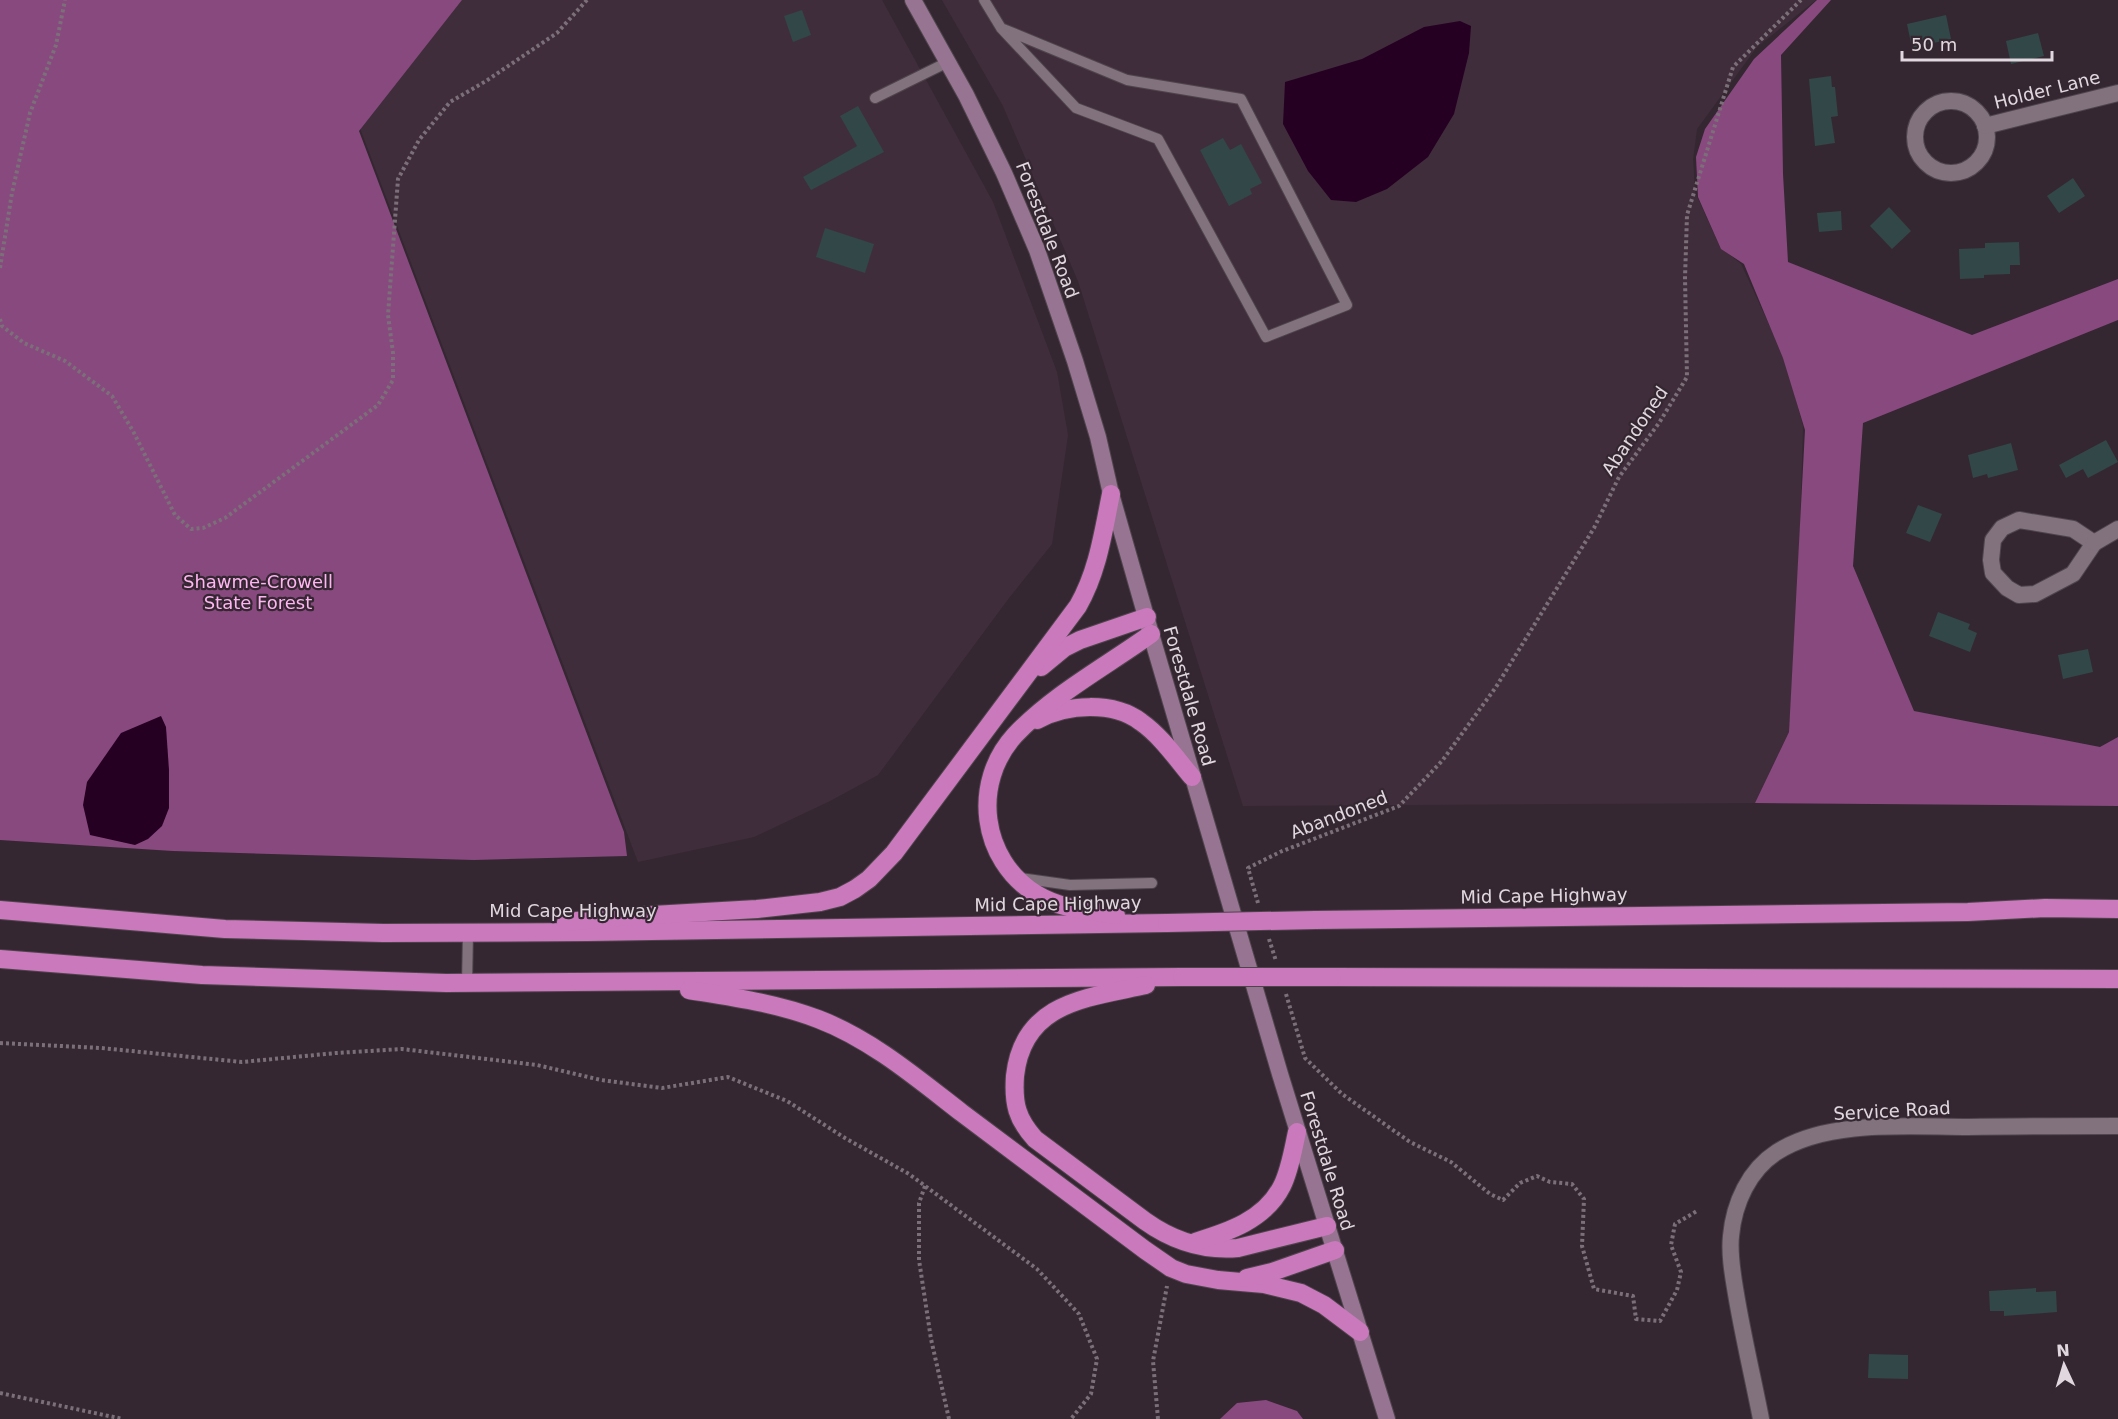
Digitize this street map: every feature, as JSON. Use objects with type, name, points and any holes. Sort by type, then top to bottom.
[{"type":"highway","points":[[468,933],[618,917],[778,907],[840,897],[855,890],[882,867],[1078,606],[1098,559],[1111,494]]},
{"type":"highway","points":[[1017,688],[1064,648],[1096,633],[1149,625]]},
{"type":"highway","points":[[1149,625],[1120,657],[1052,701],[1017,734],[1000,758],[991,782],[987,805],[990,831],[999,855],[1015,877],[1038,895],[1065,906],[1167,923]]},
{"type":"highway","points":[[1028,725],[1042,717],[1070,709],[1087,707],[1113,710],[1138,719],[1192,777]]},
{"type":"highway","name":"Mid Cape Highway","points":[[0,910],[225,929],[468,933],[1968,912],[2118,906]]},
{"type":"highway","points":[[0,959],[202,975],[467,984],[1182,977],[2118,979]]},
{"type":"highway","points":[[1182,977],[1073,1002],[1045,1016],[1033,1029],[1020,1054],[1016,1068],[1014,1097],[1020,1120],[1035,1139],[1159,1231],[1187,1244],[1224,1249],[1238,1248],[1327,1226]]},
{"type":"highway","points":[[640,981],[764,1002],[819,1019],[847,1033],[913,1076],[1171,1268],[1202,1278],[1264,1284],[1301,1293],[1324,1305],[1360,1332]]},
{"type":"highway","points":[[1187,1244],[1238,1228],[1263,1210],[1283,1186],[1297,1132]]},
{"type":"highway","points":[[1234,1281],[1272,1272],[1335,1250]]},
{"type":"main road","name":"Forestdale Road","points":[[914,0],[1004,173],[1037,250],[1088,401],[1111,494],[1192,777],[1297,1132],[1387,1419]]},
{"type":"street","name":"Holder Lane","points":[[1985,126],[2118,93]]},
{"type":"street","name":"Holder Lane","points":[[1939,103],[1961,103],[1972,108],[1980,116],[1985,126],[1987,138],[1985,150],[1969,169],[1957,173],[1944,173],[1932,169],[1923,161],[1917,150],[1916,127],[1921,117],[1939,103]]},
{"type":"street","points":[[2094,543],[2073,529],[2019,520],[2002,528],[1993,540],[1991,560],[1993,573],[2007,588],[2019,595],[2035,594],[2073,574],[2094,543],[2118,529]]},
{"type":"street","name":"Service Road","points":[[1761,1419],[1738,1307],[1730,1239],[1736,1206],[1744,1189],[1764,1162],[1776,1152],[1807,1138],[1846,1130],[1895,1127],[2118,1126]]},
{"type":"lane","points":[[984,0],[1001,28],[1076,108],[1158,140],[1266,338],[1347,305],[1241,99],[1127,80],[1001,28]]},
{"type":"lane","points":[[875,98],[948,62]]},
{"type":"lane","points":[[1015,877],[1070,885],[1152,883]]},
{"type":"lane","points":[[467,984],[468,933]]},
{"type":"path","points":[[0,268],[12,193],[30,113],[56,45],[65,0]]},
{"type":"path","points":[[0,319],[2,326],[24,343],[65,362],[112,396],[134,431],[175,515],[191,529],[203,528],[225,518],[378,405],[393,380],[393,353],[388,315],[398,179],[419,140],[450,102],[486,81],[557,33],[587,0]]},
{"type":"path","name":"Abandoned","points":[[1261,913],[1248,868],[1280,852],[1399,806],[1442,761],[1496,687],[1594,528],[1619,477],[1659,423],[1687,377],[1685,278],[1687,215],[1690,204],[1733,67],[1801,0]]},
{"type":"path","points":[[1268,935],[1278,969]]},
{"type":"path","points":[[1285,991],[1305,1058],[1342,1094],[1410,1142],[1451,1162],[1490,1194],[1503,1200],[1520,1183],[1537,1176],[1550,1182],[1572,1184],[1584,1199],[1582,1246],[1594,1289],[1633,1296],[1636,1319],[1660,1321],[1666,1311],[1677,1290],[1681,1272],[1671,1245],[1675,1224],[1698,1211]]},
{"type":"path","points":[[0,1043],[101,1048],[242,1062],[402,1049],[537,1065],[601,1080],[662,1088],[728,1077],[788,1101],[925,1186],[1037,1269],[1079,1314],[1097,1359],[1091,1394],[1071,1419]]},
{"type":"path","points":[[925,1186],[919,1203],[919,1260],[931,1339],[949,1419]]},
{"type":"path","points":[[1158,1419],[1153,1361],[1171,1268]]},
{"type":"path","points":[[0,1393],[123,1419]]},
{"type":"shaded area","points":[[462,0],[882,0],[993,202],[1057,372],[1068,435],[1052,544],[1009,598],[878,775],[754,837],[638,862],[360,128]]},
{"type":"shaded area","points":[[942,0],[1816,0],[1757,47],[1697,129],[1693,159],[1695,192],[1720,247],[1741,264],[1785,359],[1803,426],[1799,563],[1789,732],[1755,803],[1243,806],[1078,281],[1003,106]]},
{"type":"shaded area","points":[[1460,21],[1471,26],[1469,53],[1454,114],[1428,157],[1387,189],[1356,202],[1331,200],[1308,171],[1283,124],[1285,82],[1362,59],[1424,27]]},
{"type":"shaded area","points":[[161,716],[166,727],[169,770],[169,808],[162,826],[148,839],[135,845],[90,835],[83,805],[87,782],[121,733]]},
{"type":"green space","name":"Shawme-Crowell State Forest","points":[[0,0],[462,0],[359,131],[624,832],[627,856],[474,860],[173,851],[0,840]]},
{"type":"green space","points":[[1817,0],[1831,0],[1781,55],[1783,174],[1788,262],[1972,335],[2118,279],[2118,320],[1863,423],[1853,566],[1914,711],[2100,747],[2118,737],[2118,806],[1755,803],[1789,732],[1805,430],[1783,358],[1744,264],[1721,249],[1698,197],[1696,157],[1705,129],[1754,59]]},
{"type":"green space","points":[[1266,1400],[1297,1411],[1303,1419],[1220,1419],[1237,1403]]},
{"type":"building","points":[[802,10],[811,35],[793,42],[784,16]]},
{"type":"building","points":[[1946,15],[1951,39],[1912,48],[1907,24]]},
{"type":"building","points":[[2038,33],[2044,56],[2011,64],[2006,41]]},
{"type":"building","points":[[1831,76],[1832,87],[1835,87],[1838,116],[1831,117],[1835,143],[1815,146],[1809,79]]},
{"type":"building","points":[[858,106],[884,152],[811,190],[803,177],[857,146],[840,116]]},
{"type":"building","points":[[1223,138],[1230,150],[1241,144],[1262,183],[1250,189],[1252,194],[1229,206],[1200,150]]},
{"type":"building","points":[[2073,178],[2085,196],[2059,213],[2047,196]]},
{"type":"building","points":[[1889,207],[1911,231],[1892,249],[1870,226]]},
{"type":"building","points":[[1841,211],[1842,230],[1819,232],[1817,213]]},
{"type":"building","points":[[825,228],[874,244],[865,273],[816,257]]},
{"type":"building","points":[[2019,242],[2020,265],[2010,265],[2010,274],[1960,279],[1959,249],[1985,248],[1985,243]]},
{"type":"building","points":[[2106,440],[2118,462],[2088,478],[2083,469],[2066,478],[2059,465]]},
{"type":"building","points":[[2011,443],[2018,470],[1988,478],[1987,474],[1973,478],[1968,455]]},
{"type":"building","points":[[1918,505],[1942,514],[1930,542],[1906,533]]},
{"type":"building","points":[[1938,612],[1970,624],[1968,629],[1977,633],[1970,652],[1929,636]]},
{"type":"building","points":[[2088,649],[2093,672],[2063,679],[2058,655]]},
{"type":"building","points":[[2036,1288],[2036,1292],[2056,1291],[2057,1312],[2004,1316],[2004,1311],[1990,1311],[1989,1291]]},
{"type":"building","points":[[1869,1354],[1908,1355],[1908,1379],[1868,1378]]}]
